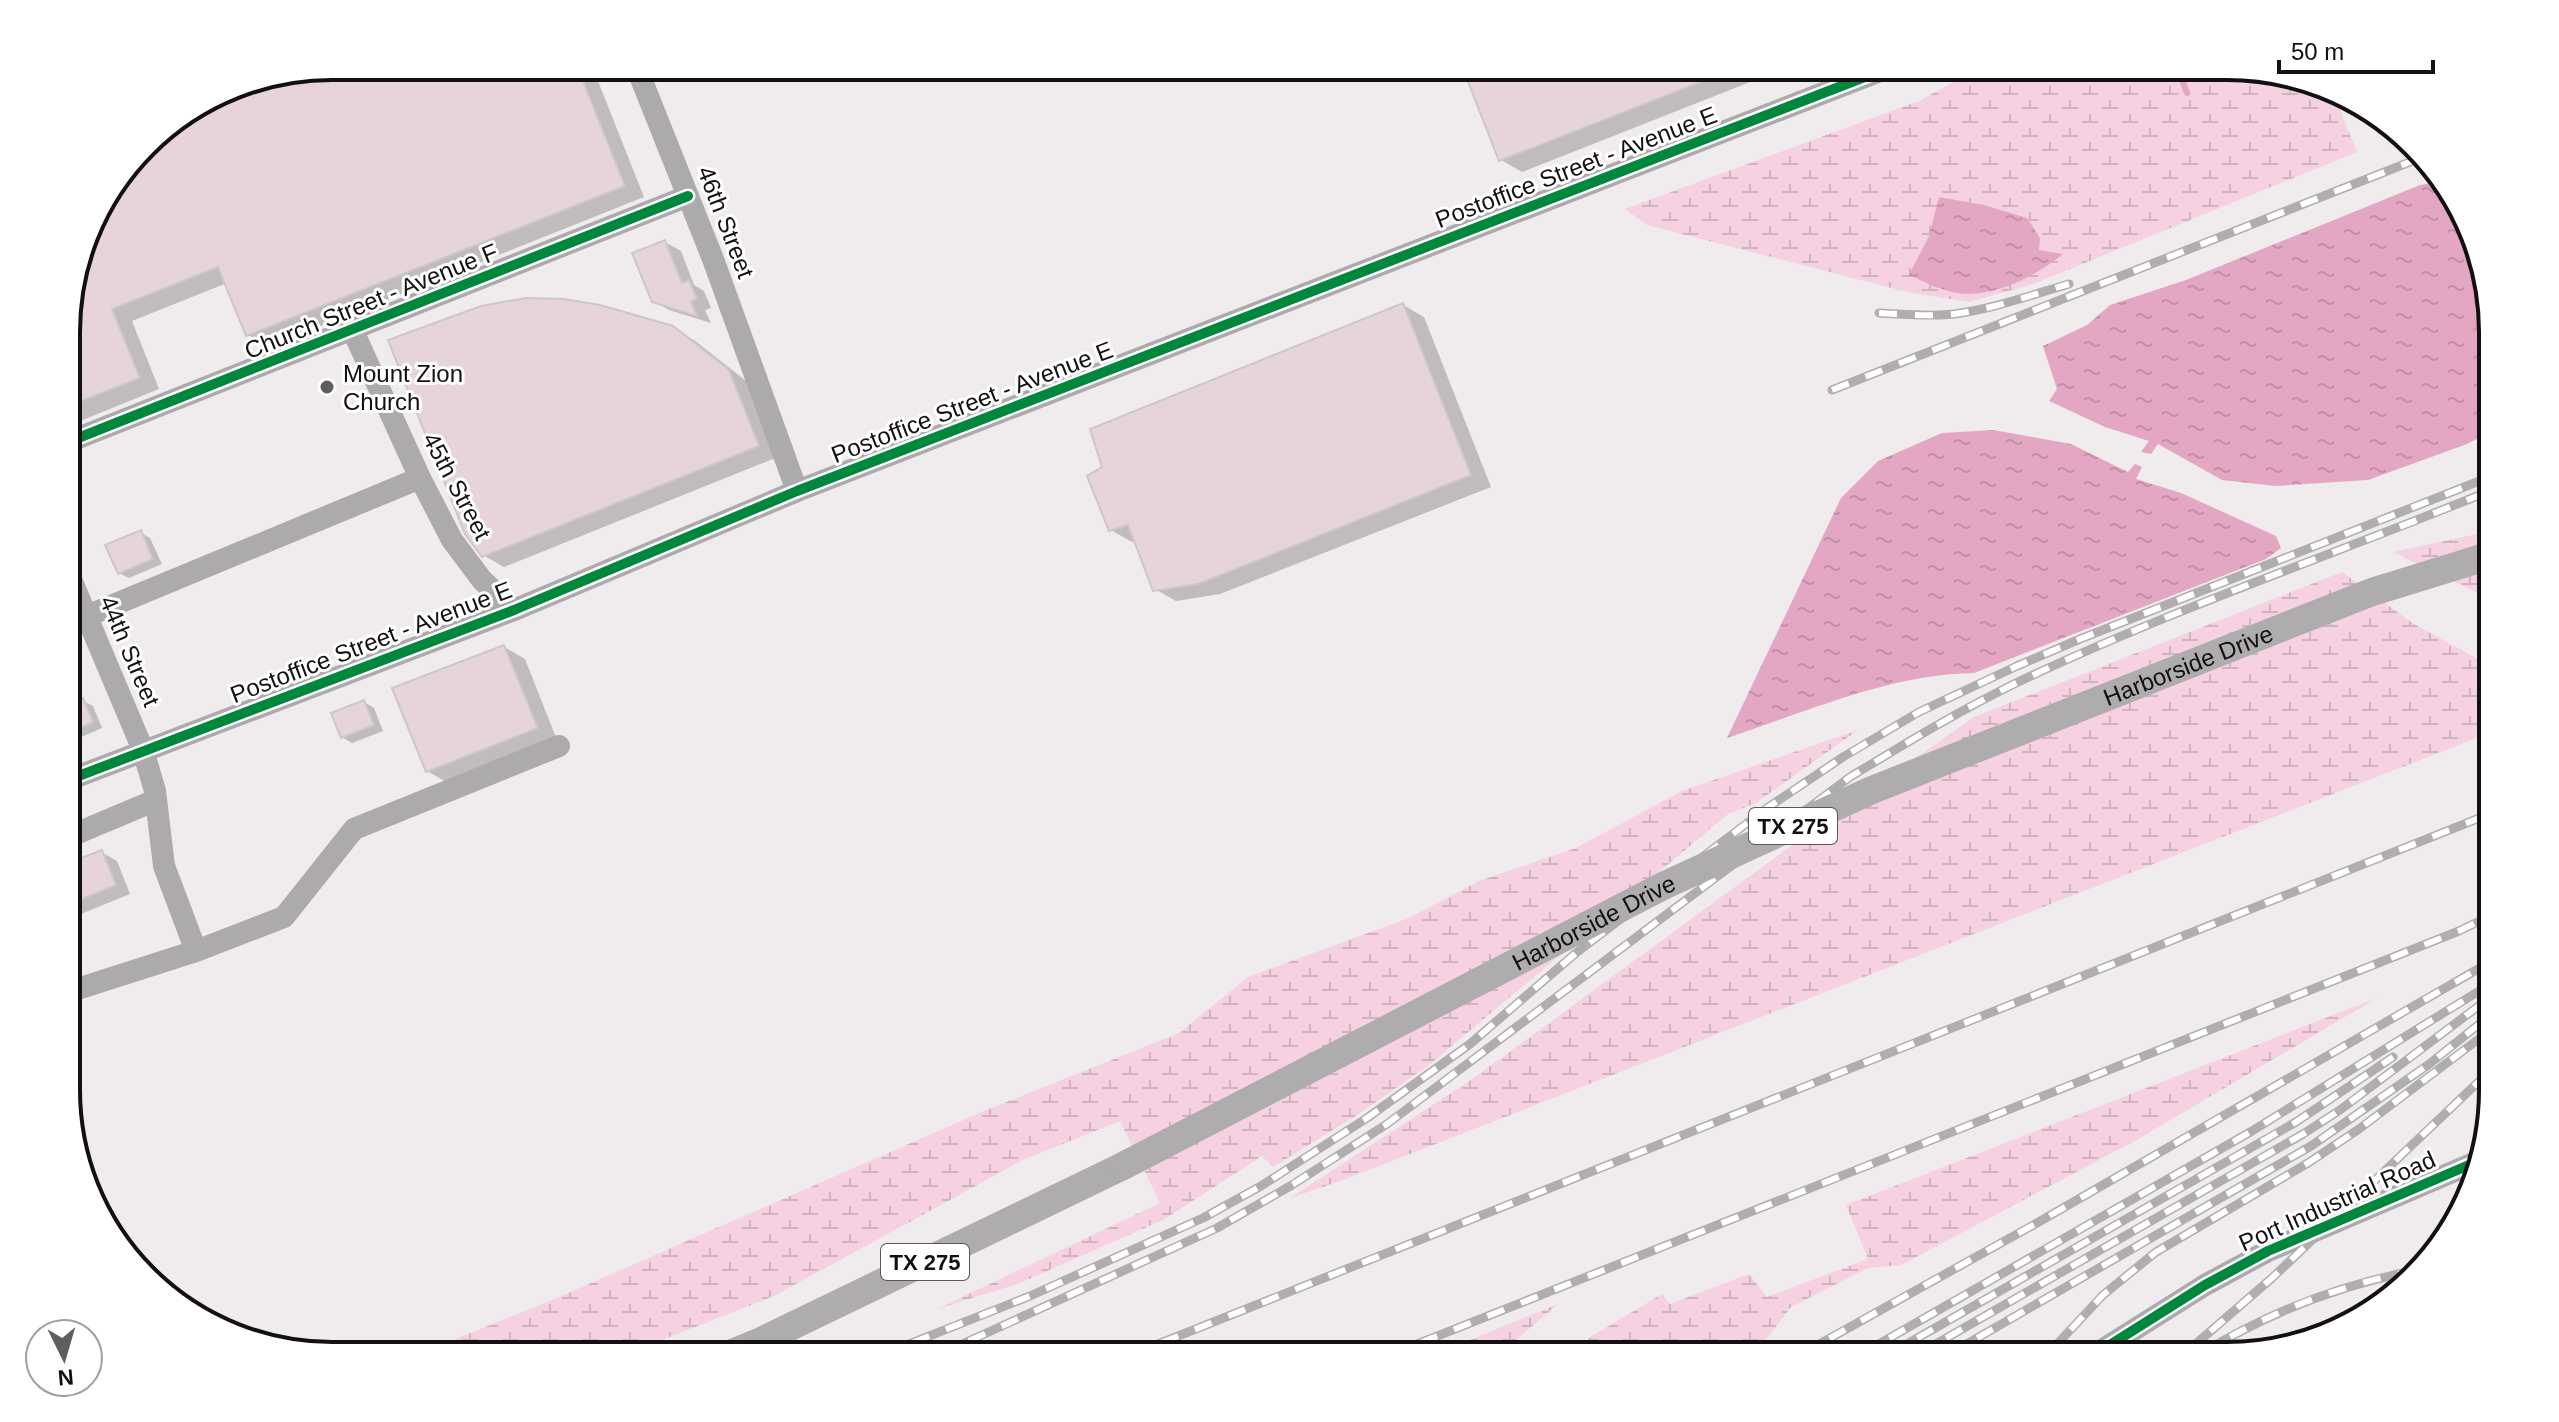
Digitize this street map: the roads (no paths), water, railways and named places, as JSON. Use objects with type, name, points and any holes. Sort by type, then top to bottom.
[{"type":"main road","name":"Harborside Drive","points":[[758,1342],[1123,1166],[1665,885],[1872,790],[2372,592],[2479,559]]},
{"type":"street","name":"46th Street","points":[[642,80],[765,398],[797,491]]},
{"type":"street","name":"Postoffice Street - Avenue E","points":[[80,775],[514,610],[797,491],[1857,80]]},
{"type":"street","name":"Church Street - Avenue F","points":[[81,437],[688,196]]},
{"type":"street","name":"45th Street","points":[[353,331],[452,540],[482,580],[514,610]]},
{"type":"street","points":[[87,616],[420,478]]},
{"type":"street","name":"44th Street","points":[[81,607],[143,750],[156,800],[164,866],[196,951]]},
{"type":"street","points":[[80,988],[196,951],[284,917],[354,829],[559,746]]},
{"type":"street","points":[[80,832],[156,800]]},
{"type":"street","name":"Port Industrial Road","points":[[2117,1341],[2237,1267],[2466,1166]]},
{"type":"water","points":[[2429,183],[2436,192],[2453,221],[2470,267],[2477,299],[2479,332],[2479,438],[2368,480],[2276,486],[2222,480],[2158,444],[2151,454],[2141,452],[2149,441],[2105,427],[2049,401],[2057,389],[2043,346],[2087,325],[2110,305],[2186,280]]},
{"type":"water","points":[[1939,197],[1984,205],[2027,218],[2040,238],[2039,250],[2063,254],[2020,281],[1983,293],[1955,293],[1909,275],[1929,236]]},
{"type":"water","points":[[1993,430],[2071,444],[2128,472],[2135,464],[2142,467],[2136,479],[2181,493],[2276,536],[2281,548],[2266,559],[1974,673],[1943,675],[1880,687],[1727,738],[1841,498],[1878,461],[1942,433]]},
{"type":"waterway","points":[[2182,80],[2187,93]]},
{"type":"railway","points":[[1832,390],[2411,161]]},
{"type":"railway","points":[[1879,313],[1926,315],[1969,312],[2069,284]]},
{"type":"railway","points":[[915,1342],[1030,1296],[1203,1218],[1261,1186],[1367,1118],[1470,1044],[1576,953],[1767,808],[1843,757],[1919,712],[2080,639],[2479,481]]},
{"type":"railway","points":[[967,1342],[1217,1228],[1292,1185],[1387,1124],[1850,777],[1951,717],[2014,684],[2132,632],[2479,495]]},
{"type":"railway","points":[[1164,1342],[2479,818]]},
{"type":"railway","points":[[1424,1341],[2479,921]]},
{"type":"railway","points":[[1825,1341],[2037,1223],[2479,968]]},
{"type":"railway","points":[[1884,1341],[2252,1131],[2479,991]]},
{"type":"railway","points":[[1941,1341],[2303,1134],[2479,1006]]},
{"type":"railway","points":[[1972,1341],[2311,1146],[2428,1065],[2479,1024]]},
{"type":"railway","points":[[2060,1341],[2103,1295],[2156,1252],[2308,1163],[2359,1129],[2479,1039]]},
{"type":"railway","points":[[1912,1341],[2296,1122],[2393,1057]]},
{"type":"railway","points":[[2199,1341],[2272,1278],[2479,1081]]},
{"type":"railway","points":[[2224,1341],[2274,1315],[2326,1294],[2398,1274]]},
{"type":"place","name":"Mount Zion Church","points":[[327,387]]}]
